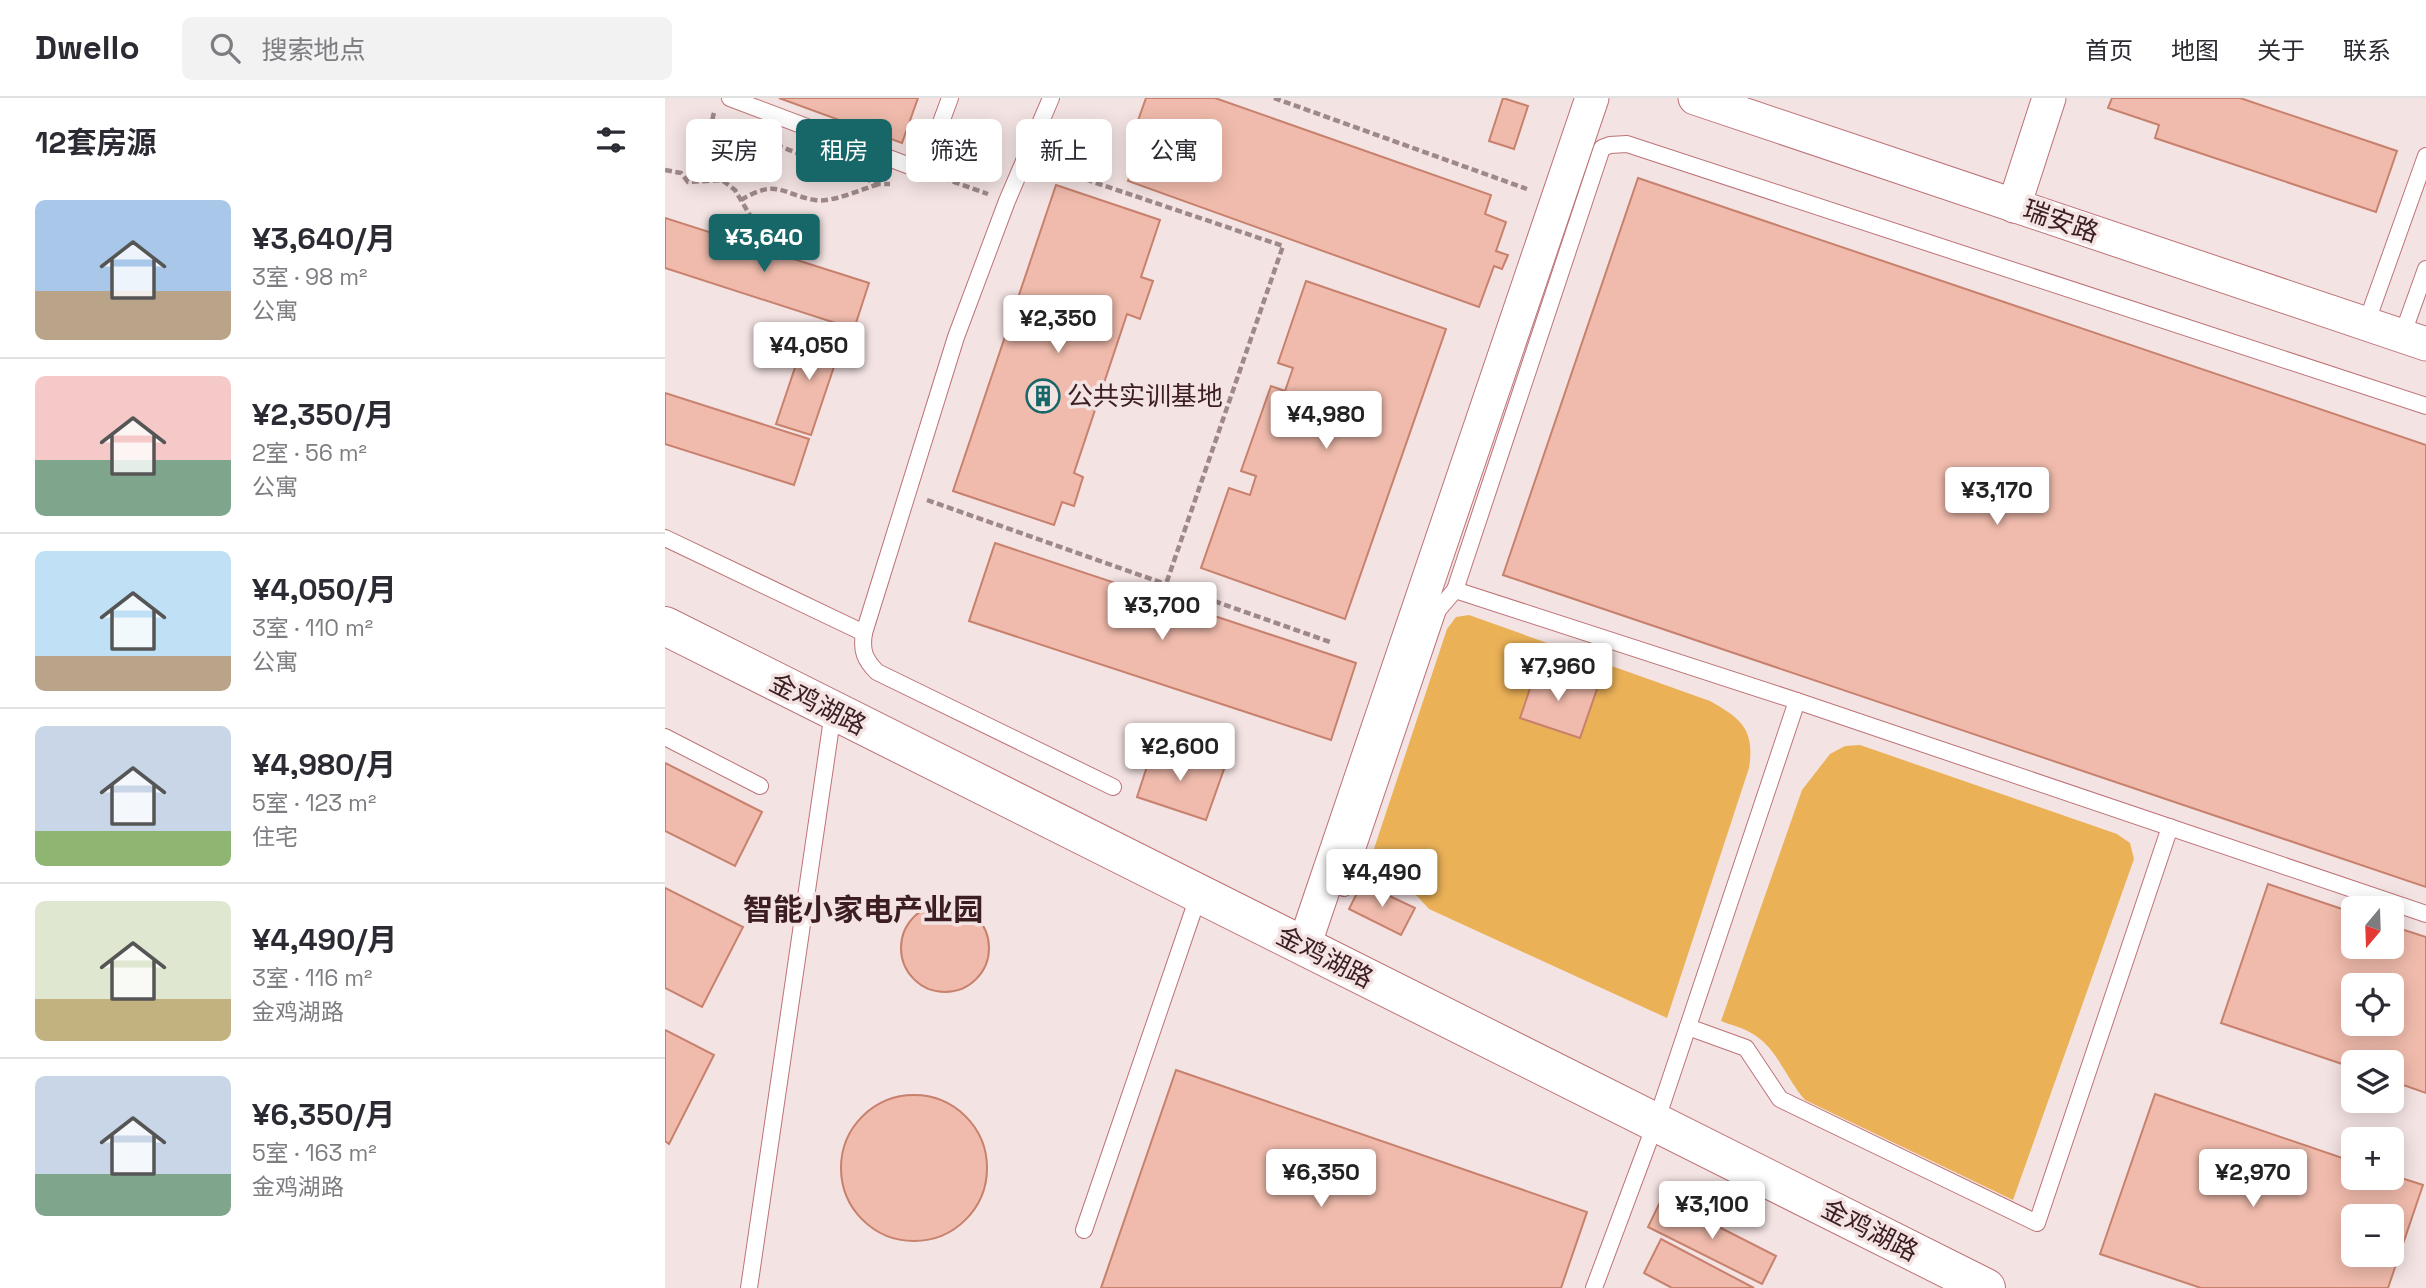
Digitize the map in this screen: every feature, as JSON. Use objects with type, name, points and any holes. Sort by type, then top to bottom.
[{"type":"street","points":[[1304,946],[1592,98]]},
{"type":"street","name":"瑞安路","points":[[1695,98],[2414,340]]},
{"type":"street","points":[[2014,206],[2049,98]]},
{"type":"street","name":"金鸡湖路","points":[[665,626],[1986,1288]]},
{"type":"lane","points":[[730,98],[906,165]]},
{"type":"lane","points":[[942,119],[950,98]]},
{"type":"lane","points":[[1042,119],[1051,98]]},
{"type":"lane","points":[[1344,888],[1438,610],[1455,590],[1602,148],[1627,144],[2426,406]]},
{"type":"lane","points":[[2366,324],[2426,156]]},
{"type":"lane","points":[[1016,180],[956,337],[906,492],[862,646],[866,661],[877,672],[1113,787]]},
{"type":"lane","points":[[2414,340],[2426,269]]},
{"type":"lane","points":[[665,538],[864,634]]},
{"type":"lane","points":[[1455,590],[1797,701],[2426,914]]},
{"type":"lane","points":[[1594,1288],[1656,1122],[1797,701]]},
{"type":"lane","points":[[749,1288],[833,712]]},
{"type":"lane","points":[[665,737],[761,786]]},
{"type":"lane","points":[[1688,1027],[1746,1048],[1780,1099],[2037,1223],[2170,827]]},
{"type":"lane","points":[[1084,1230],[1199,894]]},
{"type":"path","points":[[1274,98],[1527,190]]},
{"type":"path","points":[[712,119],[715,111]]},
{"type":"path","points":[[665,170],[681,173],[686,179]]},
{"type":"path","points":[[725,182],[735,190],[751,217],[749,234]]},
{"type":"path","points":[[954,182],[1007,201]]},
{"type":"path","points":[[1093,182],[1283,246],[1166,584]]},
{"type":"path","points":[[741,200],[760,189],[785,190],[817,201],[848,195],[879,184]]},
{"type":"path","points":[[906,492],[1333,643]]},
{"type":"shaded area","points":[[1469,615],[1710,701],[1738,720],[1748,735],[1749,768],[1667,1018],[1429,909],[1417,896],[1368,867],[1447,629],[1456,617]]},
{"type":"shaded area","points":[[1860,745],[2117,834],[2130,843],[2134,859],[2013,1200],[1805,1100],[1769,1047],[1746,1030],[1721,1021],[1802,790],[1830,754],[1845,746]]},
{"type":"building","points":[[779,98],[918,98],[911,119],[906,119],[902,143],[892,139],[892,119],[836,119]]},
{"type":"building","points":[[1146,98],[1215,98],[1491,195],[1485,214],[1506,222],[1496,251],[1508,255],[1502,269],[1494,266],[1479,307],[1131,182],[1222,182],[1222,119],[1139,119]]},
{"type":"building","points":[[1503,98],[1528,106],[1514,149],[1489,141]]},
{"type":"building","points":[[2112,98],[2240,98],[2397,151],[2376,212],[2155,138],[2159,125],[2108,108]]},
{"type":"building","points":[[1638,178],[2426,445],[2426,887],[1503,575]]},
{"type":"building","name":"公共实训基地","points":[[1056,185],[1160,220],[1141,277],[1153,281],[1140,319],[1127,314],[1074,473],[1083,477],[1074,506],[1062,502],[1054,525],[953,491]]},
{"type":"building","points":[[665,218],[869,283],[854,329],[665,268]]},
{"type":"building","points":[[1306,281],[1446,329],[1345,619],[1201,568],[1229,488],[1250,495],[1256,476],[1241,471],[1271,386],[1285,391],[1293,368],[1278,363]]},
{"type":"building","points":[[808,329],[843,340],[811,435],[776,424]]},
{"type":"building","points":[[665,393],[809,439],[794,485],[665,444]]},
{"type":"building","points":[[995,543],[1356,663],[1331,740],[969,621]]},
{"type":"building","points":[[1537,668],[1597,689],[1580,738],[1520,718]]},
{"type":"building","points":[[1154,745],[1224,769],[1206,820],[1137,797]]},
{"type":"building","points":[[665,763],[762,812],[735,866],[665,831]]},
{"type":"building","points":[[1362,883],[1415,908],[1401,935],[1349,909]]},
{"type":"building","points":[[2268,884],[2341,909],[2341,959],[2405,959],[2405,930],[2426,937],[2426,1093],[2404,1085],[2404,1050],[2341,1050],[2341,1064],[2221,1023]]},
{"type":"building","points":[[665,888],[743,927],[702,1007],[665,988]]},
{"type":"building","points":[[945,904],[962,908],[976,917],[985,931],[989,948],[985,965],[976,979],[962,988],[945,992],[928,988],[914,979],[905,965],[901,948],[905,931],[914,917],[928,908]]},
{"type":"building","points":[[665,1030],[714,1055],[669,1144],[665,1141]]},
{"type":"building","points":[[1176,1070],[1587,1212],[1561,1288],[1101,1288]]},
{"type":"building","points":[[2155,1094],[2341,1158],[2341,1190],[2404,1190],[2404,1179],[2423,1185],[2404,1241],[2404,1204],[2341,1204],[2341,1267],[2395,1267],[2388,1288],[2201,1288],[2100,1254]]},
{"type":"building","points":[[914,1095],[942,1101],[965,1117],[981,1140],[987,1168],[981,1196],[965,1219],[942,1235],[914,1241],[886,1235],[863,1219],[847,1196],[841,1168],[847,1140],[863,1117],[886,1101]]},
{"type":"building","points":[[1662,1198],[1776,1256],[1762,1284],[1648,1227]]},
{"type":"building","points":[[1661,1239],[1754,1288],[1672,1288],[1644,1273]]},
{"type":"place","name":"公共实训基地","points":[[1043,396]]},
{"type":"district","name":"智能小家电产业园","points":[[863,909]]}]
